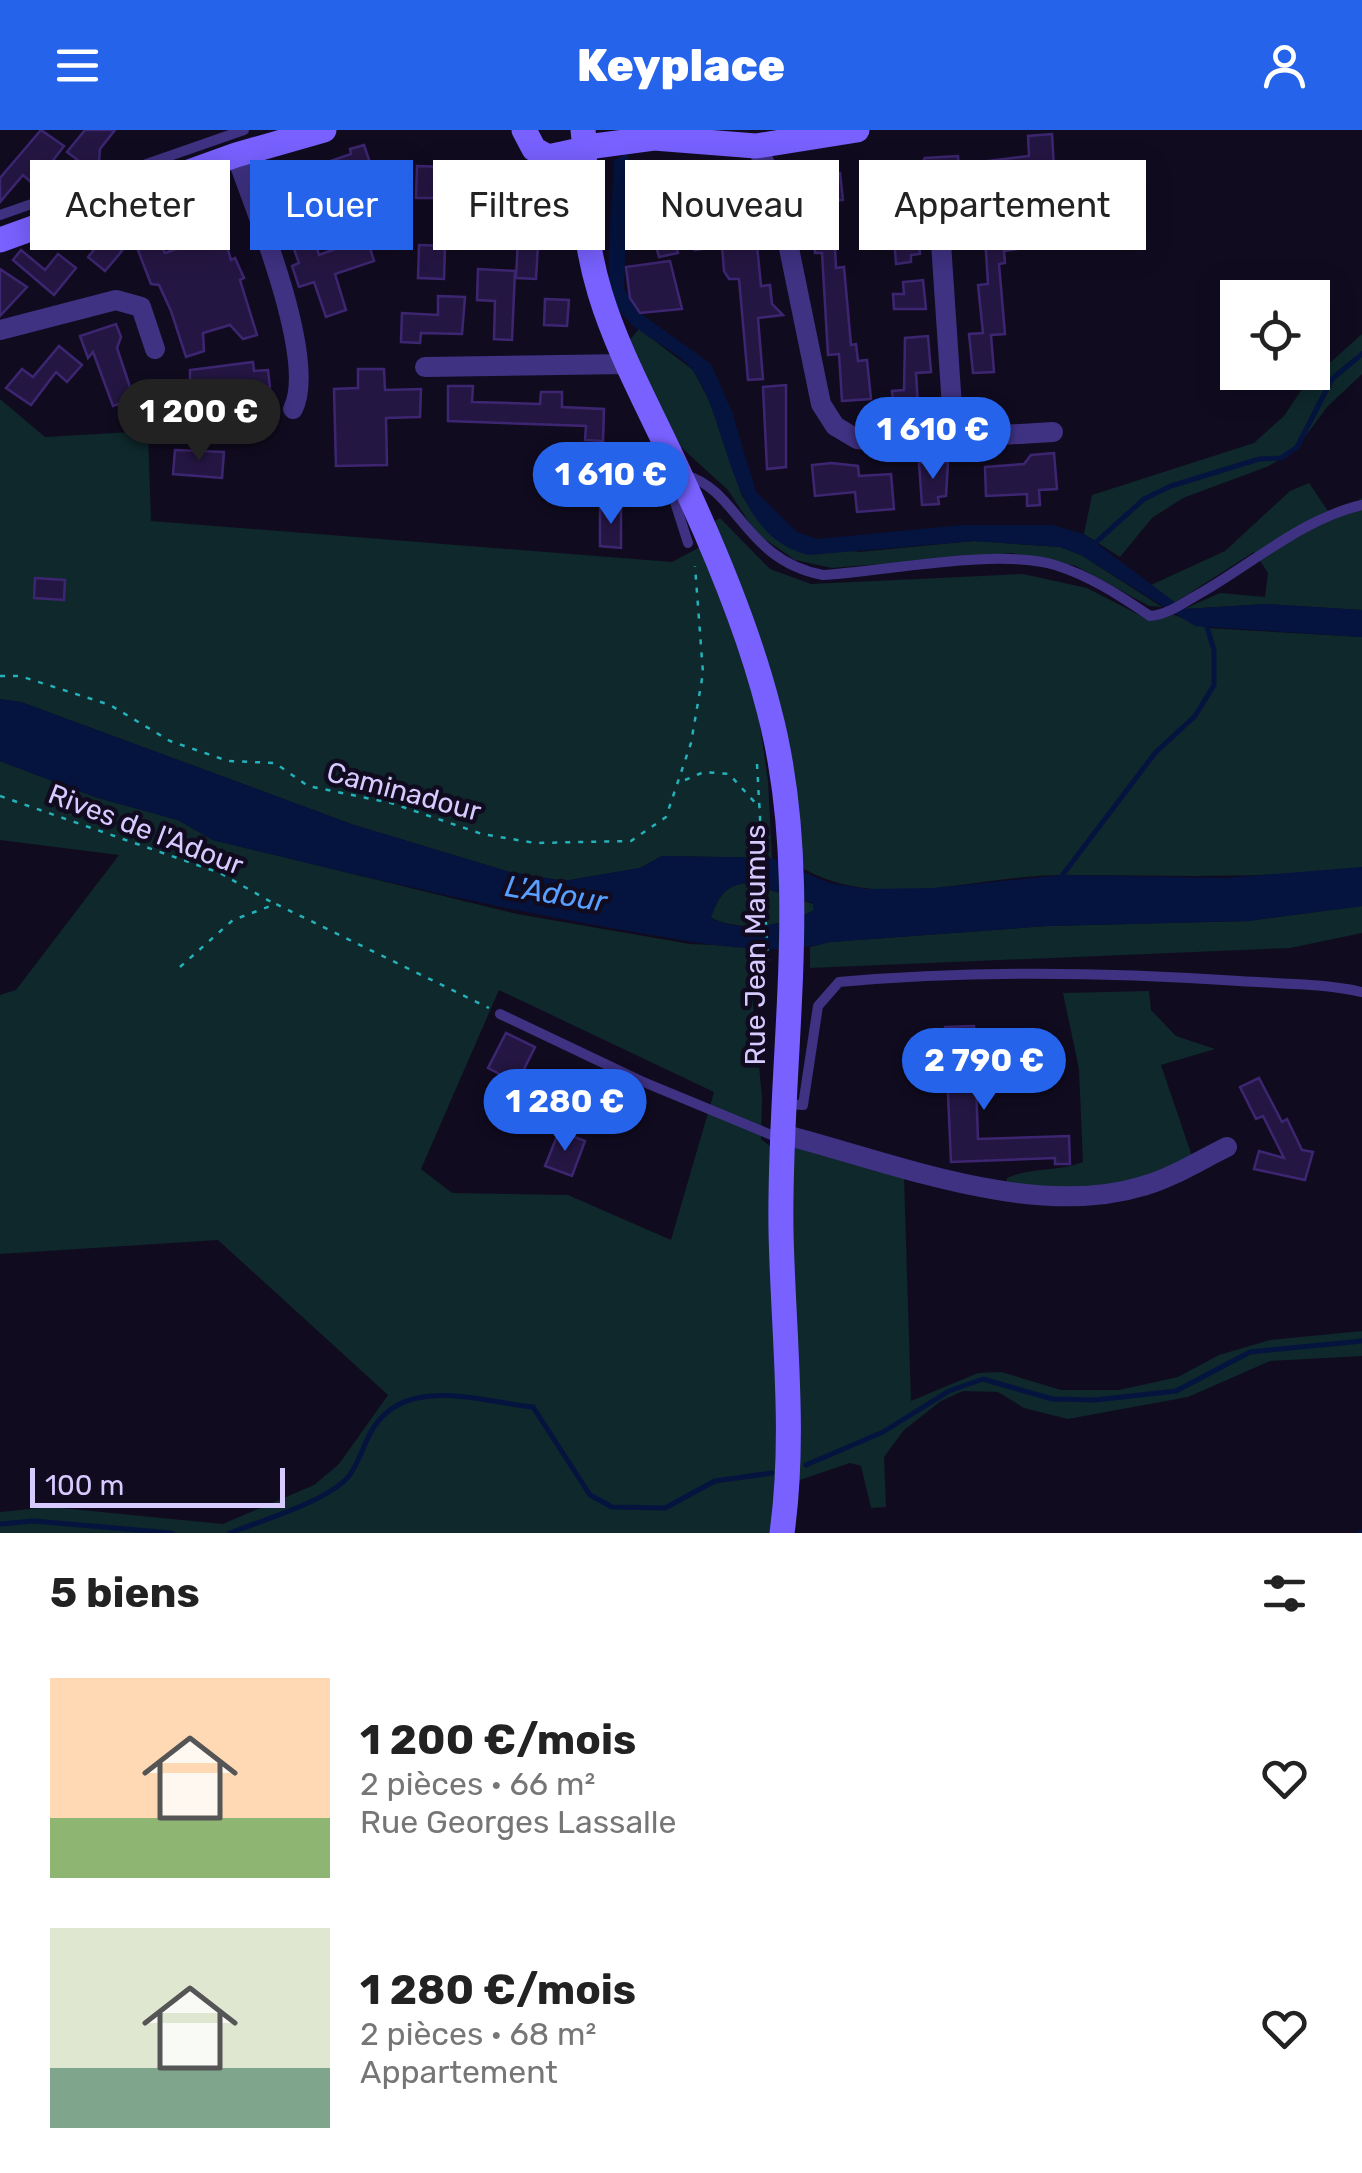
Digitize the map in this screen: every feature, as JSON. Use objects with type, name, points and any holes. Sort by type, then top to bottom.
[{"type":"main road","points":[[0,240],[240,142],[324,130]]},
{"type":"main road","points":[[548,157],[585,142],[644,134],[756,146],[858,130]]},
{"type":"main road","points":[[521,132],[534,149],[550,160]]},
{"type":"main road","name":"Rue Jean Maumus","points":[[588,250],[596,295],[674,463],[754,658],[770,714],[788,835],[780,970],[784,1104],[781,1230],[789,1456],[782,1533]]},
{"type":"street","points":[[240,142],[250,180]]},
{"type":"street","points":[[756,146],[776,186],[813,381],[835,426],[857,439],[881,442],[1053,432]]},
{"type":"street","points":[[269,250],[301,380],[293,409]]},
{"type":"street","points":[[941,250],[954,437]]},
{"type":"street","points":[[0,330],[116,300],[141,308],[155,349]]},
{"type":"street","points":[[426,367],[627,364]]},
{"type":"street","points":[[782,1136],[993,1189],[1056,1196],[1144,1186],[1227,1147]]},
{"type":"lane","points":[[0,215],[240,142]]},
{"type":"lane","points":[[688,543],[667,478],[674,463],[703,483],[766,552],[801,571],[842,574],[1014,560],[1052,564],[1104,585],[1150,616],[1180,605],[1336,511],[1362,505]]},
{"type":"lane","points":[[784,1104],[803,1105],[818,1006],[839,982],[1085,975],[1332,985],[1362,992]]},
{"type":"lane","points":[[500,1014],[657,1088],[782,1136]]},
{"type":"path","name":"Caminadour","points":[[0,676],[20,676],[110,705],[170,741],[228,761],[275,763],[308,786],[391,803],[482,834],[596,844],[631,841],[666,817],[681,782],[703,674],[694,557],[688,543]]},
{"type":"path","points":[[681,782],[704,772],[729,774],[760,809]]},
{"type":"path","name":"Rives de l'Adour","points":[[0,796],[220,873],[500,1014]]},
{"type":"path","points":[[760,837],[780,970]]},
{"type":"path","points":[[180,967],[233,920],[276,904]]},
{"type":"green space","points":[[639,329],[693,370],[711,404],[742,496],[773,536],[859,552],[974,541],[1060,547],[1081,555],[1162,607],[1149,606],[1076,566],[1012,553],[832,568],[795,560],[756,533],[728,490],[672,439],[629,341]]},
{"type":"green space","points":[[1362,334],[1362,374],[1327,407],[1296,449],[1269,466],[1183,498],[1152,518],[1120,557],[1084,534],[1092,495],[1254,443],[1284,416],[1301,390],[1330,390],[1330,363]]},
{"type":"green space","points":[[0,399],[45,437],[148,431],[151,521],[672,562],[702,546],[757,705],[768,781],[772,858],[662,856],[640,868],[564,881],[510,872],[354,825],[21,702],[0,699]]},
{"type":"green space","points":[[1309,483],[1332,517],[1362,498],[1362,610],[1268,604],[1184,609],[1220,593],[1265,597],[1268,573],[1254,552],[1174,603],[1151,585],[1225,551],[1290,491]]},
{"type":"green space","points":[[720,518],[770,569],[811,584],[1023,574],[1087,588],[1147,619],[1172,614],[1207,628],[1362,637],[1362,867],[1251,875],[1033,876],[899,890],[835,882],[804,869],[713,522]]},
{"type":"green space","points":[[0,761],[95,797],[178,820],[213,840],[517,914],[690,944],[759,947],[760,968],[750,974],[762,1097],[761,1139],[772,1148],[783,1381],[772,1533],[0,1533],[0,1512],[51,1507],[223,1524],[314,1485],[339,1464],[388,1395],[218,1240],[0,1254],[0,995],[16,990],[119,855],[0,840]],"holes":[[[499,990],[714,1092],[671,1240],[568,1195],[452,1193],[421,1169]]]},
{"type":"green space","points":[[749,883],[813,904],[814,910],[762,926],[734,925],[710,917],[724,893]]},
{"type":"green space","points":[[1362,906],[1362,933],[1290,948],[810,968],[810,947],[830,942],[1047,926],[1248,921]]},
{"type":"green space","points":[[1149,991],[1151,1010],[1176,1036],[1215,1049],[1161,1065],[1196,1168],[1168,1184],[1003,1196],[1007,1178],[1083,1162],[1079,1069],[1063,993]]},
{"type":"green space","points":[[791,1146],[904,1178],[911,1401],[978,1373],[1001,1372],[1061,1390],[1119,1390],[1178,1377],[1219,1355],[1270,1340],[1362,1331],[1362,1356],[1270,1361],[1188,1397],[1068,1419],[1024,1408],[998,1392],[963,1391],[941,1401],[904,1430],[884,1457],[886,1507],[871,1508],[861,1466],[850,1463],[797,1481]]},
{"type":"water","points":[[628,153],[624,289],[640,313],[711,364],[732,412],[756,492],[797,532],[817,539],[963,525],[1052,525],[1084,534],[1184,609],[1268,604],[1362,610],[1362,637],[1195,626],[1081,555],[1060,547],[974,541],[809,555],[783,544],[763,527],[748,505],[696,375],[677,355],[629,322],[613,298],[609,252],[614,160]]},
{"type":"water","name":"L'Adour","points":[[0,699],[21,702],[354,825],[510,872],[564,881],[640,868],[662,856],[772,858],[829,883],[866,889],[935,888],[1063,875],[1226,878],[1362,867],[1362,906],[1248,921],[1047,926],[783,949],[735,947],[532,913],[213,840],[178,820],[95,797],[0,761]],"holes":[[[749,883],[813,903],[814,910],[776,924],[735,925],[711,918],[724,893],[741,884]]]},
{"type":"building","points":[[41,130],[64,146],[53,160],[30,160],[30,181],[23,175],[0,202],[0,178]]},
{"type":"building","points":[[85,130],[115,130],[100,149],[99,160],[78,160],[67,152]]},
{"type":"building","points":[[1052,134],[1054,160],[995,160],[1029,156],[1028,136]]},
{"type":"building","points":[[364,145],[369,160],[334,160],[351,154],[350,149]]},
{"type":"building","points":[[958,156],[958,160],[924,160]]},
{"type":"building","points":[[417,166],[433,167],[433,198],[416,198]]},
{"type":"building","points":[[839,173],[843,200],[839,200]]},
{"type":"building","points":[[419,245],[445,250],[444,279],[418,278]]},
{"type":"building","points":[[21,250],[45,270],[58,254],[76,268],[54,295],[13,260]]},
{"type":"building","points":[[94,250],[122,251],[105,271],[88,257]]},
{"type":"building","points":[[138,250],[228,250],[244,278],[240,280],[257,335],[243,339],[230,325],[203,333],[204,351],[186,357],[171,311],[159,285],[151,284]]},
{"type":"building","points":[[294,250],[318,250],[319,255],[332,250],[371,250],[374,261],[335,274],[346,310],[326,317],[314,282],[299,287],[292,266],[299,263]]},
{"type":"building","points":[[517,250],[538,250],[536,279],[516,278]]},
{"type":"building","points":[[657,250],[677,250],[678,253],[659,257]]},
{"type":"building","points":[[722,250],[757,250],[761,286],[770,285],[772,304],[783,315],[758,318],[763,379],[748,380],[739,279],[729,279],[724,271]]},
{"type":"building","points":[[835,250],[836,268],[844,267],[851,345],[856,344],[858,361],[867,360],[871,399],[842,401],[839,354],[828,355],[822,253],[815,253]]},
{"type":"building","points":[[895,250],[920,250],[920,254],[911,255],[911,262],[896,264]]},
{"type":"building","points":[[986,250],[1011,250],[1004,251],[1005,263],[999,264],[1005,334],[991,335],[994,372],[973,373],[969,334],[983,333],[978,285],[988,284]]},
{"type":"building","points":[[670,261],[682,309],[640,313],[630,298],[626,267]]},
{"type":"building","points":[[0,269],[27,287],[0,316]]},
{"type":"building","points":[[478,269],[515,271],[512,340],[494,339],[495,301],[477,300]]},
{"type":"building","points":[[923,280],[926,309],[894,309],[893,294],[904,294],[903,282]]},
{"type":"building","points":[[438,296],[465,297],[462,334],[421,333],[420,343],[401,342],[402,313],[438,315]]},
{"type":"building","points":[[545,299],[569,300],[567,326],[544,325]]},
{"type":"building","points":[[116,324],[121,337],[117,348],[134,399],[113,406],[93,352],[88,358],[80,336]]},
{"type":"building","points":[[928,336],[931,372],[916,373],[919,420],[895,422],[892,391],[904,390],[905,338]]},
{"type":"building","points":[[59,346],[82,365],[67,382],[56,372],[31,405],[6,388],[22,369],[33,377]]},
{"type":"building","points":[[253,362],[254,371],[268,370],[270,387],[251,389],[253,403],[236,405],[234,392],[190,397],[190,370]]},
{"type":"building","points":[[358,369],[384,369],[385,390],[421,389],[420,417],[386,418],[387,465],[336,466],[334,389],[358,388]]},
{"type":"building","points":[[786,385],[786,467],[767,469],[763,387]]},
{"type":"building","points":[[448,386],[473,386],[472,402],[540,404],[541,392],[562,392],[562,407],[604,409],[603,441],[585,440],[586,426],[448,421]]},
{"type":"building","points":[[175,450],[224,452],[222,478],[173,474]]},
{"type":"building","points":[[1054,453],[1057,489],[1039,490],[1040,505],[1027,506],[1027,494],[986,496],[985,467],[1024,464],[1031,455]]},
{"type":"building","points":[[948,462],[946,496],[938,497],[939,504],[922,505],[919,463]]},
{"type":"building","points":[[812,465],[858,466],[859,476],[891,474],[894,509],[857,512],[855,492],[815,496]]},
{"type":"building","points":[[600,507],[621,508],[621,548],[600,546]]},
{"type":"building","points":[[35,578],[65,580],[64,600],[34,598]]},
{"type":"building","points":[[974,1026],[978,1139],[1069,1136],[1070,1164],[1055,1164],[1055,1158],[951,1162],[945,1027]]},
{"type":"building","points":[[506,1033],[535,1047],[517,1083],[488,1068]]},
{"type":"building","points":[[1259,1078],[1282,1122],[1287,1119],[1302,1150],[1313,1152],[1305,1180],[1254,1169],[1259,1151],[1284,1158],[1263,1116],[1256,1119],[1240,1087]]},
{"type":"building","points":[[559,1131],[585,1141],[572,1176],[545,1166]]},
{"type":"waterway","points":[[1094,544],[1144,499],[1171,486],[1259,459],[1281,458],[1297,447],[1332,379],[1362,354]]},
{"type":"waterway","points":[[1061,877],[1155,753],[1195,716],[1214,685],[1214,650],[1206,624]]},
{"type":"waterway","points":[[806,1465],[883,1432],[949,1391],[983,1379],[1052,1399],[1095,1400],[1176,1391],[1250,1352],[1362,1341]]},
{"type":"waterway","points":[[230,1533],[310,1502],[339,1485],[353,1470],[374,1427],[389,1411],[406,1401],[426,1397],[470,1397],[533,1407],[590,1495],[612,1507],[665,1508],[715,1481],[772,1473]]},
{"type":"waterway","points":[[0,1524],[34,1521],[172,1533]]}]
